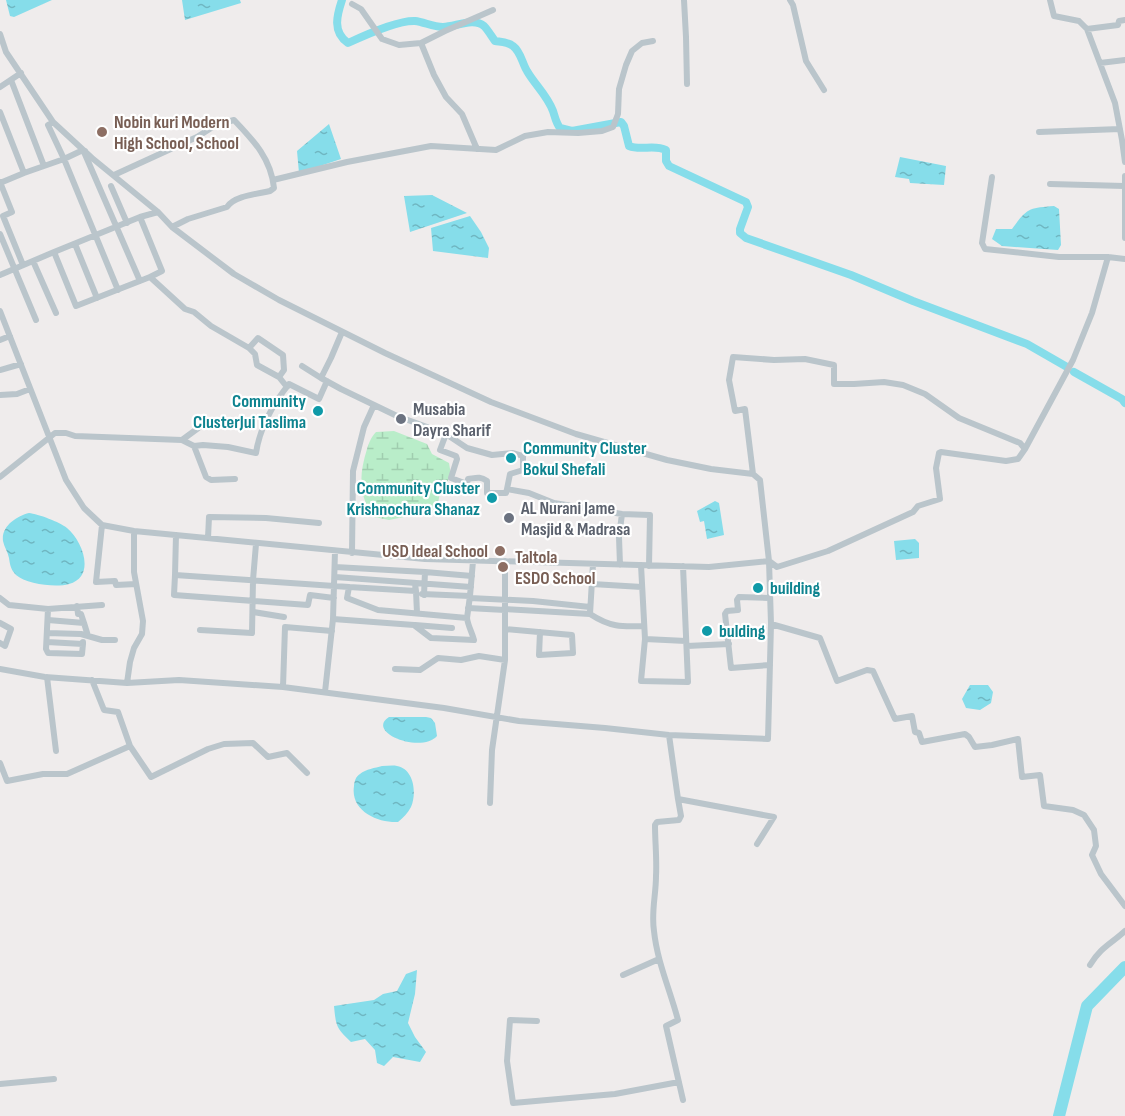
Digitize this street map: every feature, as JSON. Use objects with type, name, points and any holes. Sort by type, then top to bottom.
[{"type":"street","points":[[684,0],[687,84]]},
{"type":"street","points":[[790,0],[794,5],[806,61],[824,90]]},
{"type":"street","points":[[1050,0],[1054,16],[1079,21],[1087,29],[1115,103],[1124,140],[1125,162]]},
{"type":"street","points":[[352,4],[361,9],[382,39],[399,45],[421,43],[493,10]]},
{"type":"street","points":[[1087,29],[1118,25],[1119,21],[1125,20]]},
{"type":"street","points":[[0,34],[6,52],[53,122],[84,151],[158,212],[172,227],[234,274],[342,332],[490,402],[576,434],[667,460],[711,469],[753,474],[760,480],[769,561],[771,624],[768,739],[669,735],[497,718],[444,708],[283,687],[179,680],[127,682],[92,680],[46,677],[0,669]]},
{"type":"street","points":[[273,180],[347,162],[432,146],[496,150],[525,136],[548,132],[602,131],[613,127],[618,114],[619,89],[632,51],[642,43],[653,41]]},
{"type":"street","points":[[421,43],[434,75],[446,97],[462,114],[477,149]]},
{"type":"street","points":[[1100,63],[1125,60]]},
{"type":"street","points":[[0,87],[21,73]]},
{"type":"street","points":[[11,80],[44,166]]},
{"type":"street","points":[[0,112],[24,173]]},
{"type":"street","points":[[114,175],[197,137],[216,125],[234,120],[256,144],[266,161],[273,180],[273,189],[230,202],[227,207],[188,219],[172,227]]},
{"type":"street","points":[[53,122],[48,125],[118,290]]},
{"type":"street","points":[[1039,132],[1120,129]]},
{"type":"street","points":[[23,265],[3,216],[12,212],[0,183],[84,151]]},
{"type":"street","points":[[84,151],[140,280]]},
{"type":"street","points":[[1125,176],[1125,238]]},
{"type":"street","points":[[992,177],[982,243],[985,249],[1059,257],[1125,259]]},
{"type":"street","points":[[1050,184],[1124,186]]},
{"type":"street","points":[[111,186],[127,223]]},
{"type":"street","points":[[0,275],[158,212]]},
{"type":"street","points":[[54,252],[76,306],[118,290],[162,271],[140,218]]},
{"type":"street","points":[[0,234],[36,321]]},
{"type":"street","points":[[75,244],[97,298]]},
{"type":"street","points":[[0,310],[3,325],[10,336],[66,480],[84,508],[102,525],[134,531],[256,544],[425,559],[709,567],[769,561],[777,567],[828,551],[913,512],[918,506],[940,499],[936,468],[941,452],[1006,461],[1018,459],[1073,360],[1092,313],[1108,257]]},
{"type":"street","points":[[33,261],[56,314]]},
{"type":"street","points":[[150,277],[185,309],[194,312],[211,326],[249,348],[255,354],[257,365],[279,377],[287,387]]},
{"type":"street","points":[[0,477],[55,433],[75,436],[182,440],[194,446],[228,447],[256,453],[258,439],[271,411],[290,384],[319,399],[331,358],[342,332]]},
{"type":"street","points":[[0,340],[10,336]]},
{"type":"street","points":[[249,348],[258,338],[283,355],[284,370],[279,377]]},
{"type":"street","points":[[753,474],[745,409],[735,411],[729,380],[733,357],[774,360],[805,359],[834,365],[834,384],[884,382],[903,385],[925,394],[959,418],[1020,443],[1025,449]]},
{"type":"street","points":[[0,370],[21,364]]},
{"type":"street","points":[[302,366],[397,416],[446,434],[466,448],[492,455],[513,453],[524,456],[523,470],[510,474],[506,493],[487,493],[487,481],[483,478],[468,479],[467,484],[451,478],[458,459],[440,450],[446,434]]},
{"type":"street","points":[[0,395],[17,394],[30,389]]},
{"type":"street","points":[[352,553],[353,471],[364,427],[374,405]]},
{"type":"street","points":[[182,440],[201,426],[236,425]]},
{"type":"street","points":[[194,446],[206,477],[212,480],[235,479]]},
{"type":"street","points":[[507,489],[529,493],[554,503],[622,514],[650,515],[649,566]]},
{"type":"street","points":[[620,565],[619,537],[622,514]]},
{"type":"street","points":[[208,538],[209,517],[319,522]]},
{"type":"street","points":[[102,525],[96,582],[115,581],[116,585],[136,584]]},
{"type":"street","points":[[127,682],[134,648],[142,634],[134,572],[134,531]]},
{"type":"street","points":[[176,535],[174,595],[308,605],[310,595],[334,598]]},
{"type":"street","points":[[200,630],[256,633],[253,612],[253,580],[256,544]]},
{"type":"street","points":[[326,692],[333,619],[335,551]]},
{"type":"street","points":[[414,625],[431,638],[474,640],[467,618],[473,561]]},
{"type":"street","points":[[490,803],[492,750],[505,660],[505,561]]},
{"type":"street","points":[[590,611],[593,564]]},
{"type":"street","points":[[641,565],[645,639],[641,681],[688,681],[683,566]]},
{"type":"street","points":[[335,567],[472,576]]},
{"type":"street","points":[[424,595],[425,572]]},
{"type":"street","points":[[175,575],[416,591],[424,595],[504,599],[590,611],[601,621],[618,627],[644,626]]},
{"type":"street","points":[[335,577],[471,587]]},
{"type":"street","points":[[415,584],[417,613]]},
{"type":"street","points":[[592,584],[642,586]]},
{"type":"street","points":[[349,587],[347,598],[378,610],[467,618]]},
{"type":"street","points":[[769,598],[739,597],[738,610],[725,612],[732,668],[770,665]]},
{"type":"street","points":[[0,598],[9,605],[48,609],[102,605]]},
{"type":"street","points":[[48,609],[46,649],[48,653],[79,655],[82,654],[86,635],[77,606]]},
{"type":"street","points":[[468,608],[590,611]]},
{"type":"street","points":[[253,612],[284,617]]},
{"type":"street","points":[[333,619],[452,628]]},
{"type":"street","points":[[48,620],[84,623]]},
{"type":"street","points":[[0,623],[11,629],[3,645],[13,649]]},
{"type":"street","points":[[771,624],[820,638],[837,681],[873,670],[896,719],[912,716],[915,733],[919,733],[922,742],[965,734],[975,747],[1018,739],[1022,777],[1040,776],[1044,806],[1072,810],[1084,815],[1094,830],[1096,846],[1092,855],[1101,874],[1125,906]]},
{"type":"street","points":[[283,687],[285,627],[332,631]]},
{"type":"street","points":[[505,629],[540,632],[572,635],[573,653],[539,655],[540,632]]},
{"type":"street","points":[[47,633],[86,635],[102,640],[115,640]]},
{"type":"street","points":[[645,639],[729,644]]},
{"type":"street","points":[[47,642],[83,644]]},
{"type":"street","points":[[395,669],[420,670],[438,658],[461,660],[479,656],[505,660]]},
{"type":"street","points":[[46,677],[56,752]]},
{"type":"street","points":[[92,680],[104,710],[118,712],[130,746],[151,777],[208,749],[224,744],[252,743],[268,757],[286,753],[307,773]]},
{"type":"street","points":[[669,735],[681,816],[679,820],[657,822],[655,825],[656,876],[653,930],[659,959],[678,1020],[666,1026],[683,1100]]},
{"type":"street","points":[[0,764],[7,781],[43,774],[67,774],[130,746]]},
{"type":"street","points":[[678,800],[774,817],[757,844]]},
{"type":"street","points":[[1090,965],[1107,944],[1116,940],[1125,931]]},
{"type":"street","points":[[623,975],[659,959]]},
{"type":"street","points":[[537,1022],[510,1020],[507,1061],[513,1103],[615,1094],[679,1082]]},
{"type":"street","points":[[0,1084],[54,1079]]},
{"type":"green space","points":[[394,431],[427,444],[432,454],[449,463],[451,475],[445,486],[442,486],[439,514],[424,514],[407,510],[404,517],[389,520],[374,517],[369,509],[363,493],[361,476],[367,449],[376,432]]},
{"type":"water","points":[[6,0],[52,0],[14,17],[10,16]]},
{"type":"water","points":[[182,0],[240,0],[241,3],[185,20]]},
{"type":"water","points":[[329,124],[341,159],[299,173],[297,151]]},
{"type":"water","points":[[900,157],[946,166],[944,185],[910,183],[909,179],[895,177]]},
{"type":"water","points":[[432,195],[467,213],[410,232],[404,196]]},
{"type":"water","points":[[1054,206],[1059,209],[1061,245],[1058,250],[1002,246],[992,239],[996,229],[1012,229],[1029,210]]},
{"type":"water","points":[[470,216],[489,248],[488,258],[433,251],[431,228]]},
{"type":"water","points":[[715,501],[719,503],[724,535],[707,539],[704,521],[700,522],[697,511]]},
{"type":"water","points":[[29,513],[59,523],[73,534],[84,558],[82,574],[77,580],[69,584],[49,585],[27,581],[14,573],[3,536],[11,522]]},
{"type":"water","points":[[915,539],[919,543],[919,558],[896,560],[894,541]]},
{"type":"water","points":[[970,685],[988,685],[993,692],[991,703],[980,710],[966,708],[962,699]]},
{"type":"water","points":[[389,717],[431,718],[435,723],[437,736],[419,743],[398,739],[384,729],[384,723]]},
{"type":"water","points":[[382,766],[403,768],[413,782],[414,795],[411,807],[398,822],[374,818],[367,814],[356,802],[354,795],[354,783],[357,776]]},
{"type":"water","points":[[417,970],[415,994],[408,1023],[426,1052],[420,1062],[393,1057],[384,1066],[377,1063],[375,1050],[365,1039],[351,1042],[342,1033],[336,1022],[334,1006],[374,1000],[383,994],[397,991],[406,974]]},
{"type":"waterway","points":[[342,0],[337,23],[340,34],[348,43],[408,21],[443,27],[470,22],[480,23],[495,41],[516,48],[527,71],[550,105],[560,128],[572,131],[621,122],[629,146],[666,150],[666,161],[669,166],[746,202],[748,207],[740,229],[740,233],[746,238],[851,275],[1027,344],[1067,367]]},
{"type":"waterway","points":[[1074,372],[1122,399],[1125,403]]},
{"type":"waterway","points":[[1059,1116],[1087,1006],[1125,967]]},
{"type":"place","name":"Nobin kuri Modern High School, School","points":[[102,132]]},
{"type":"place","name":"Community ClusterJui Taslima","points":[[318,411]]},
{"type":"place","name":"Musabia Dayra Sharif","points":[[401,419]]},
{"type":"place","name":"Community Cluster Bokul Shefali","points":[[511,458]]},
{"type":"place","name":"Community Cluster Krishnochura Shanaz","points":[[492,498]]},
{"type":"place","name":"AL Nurani Jame Masjid & Madrasa","points":[[509,518]]},
{"type":"place","name":"USD Ideal School","points":[[500,551]]},
{"type":"place","name":"Taltola ESDO School","points":[[503,567]]},
{"type":"place","name":"building","points":[[758,588]]},
{"type":"place","name":"bulding","points":[[707,631]]}]
